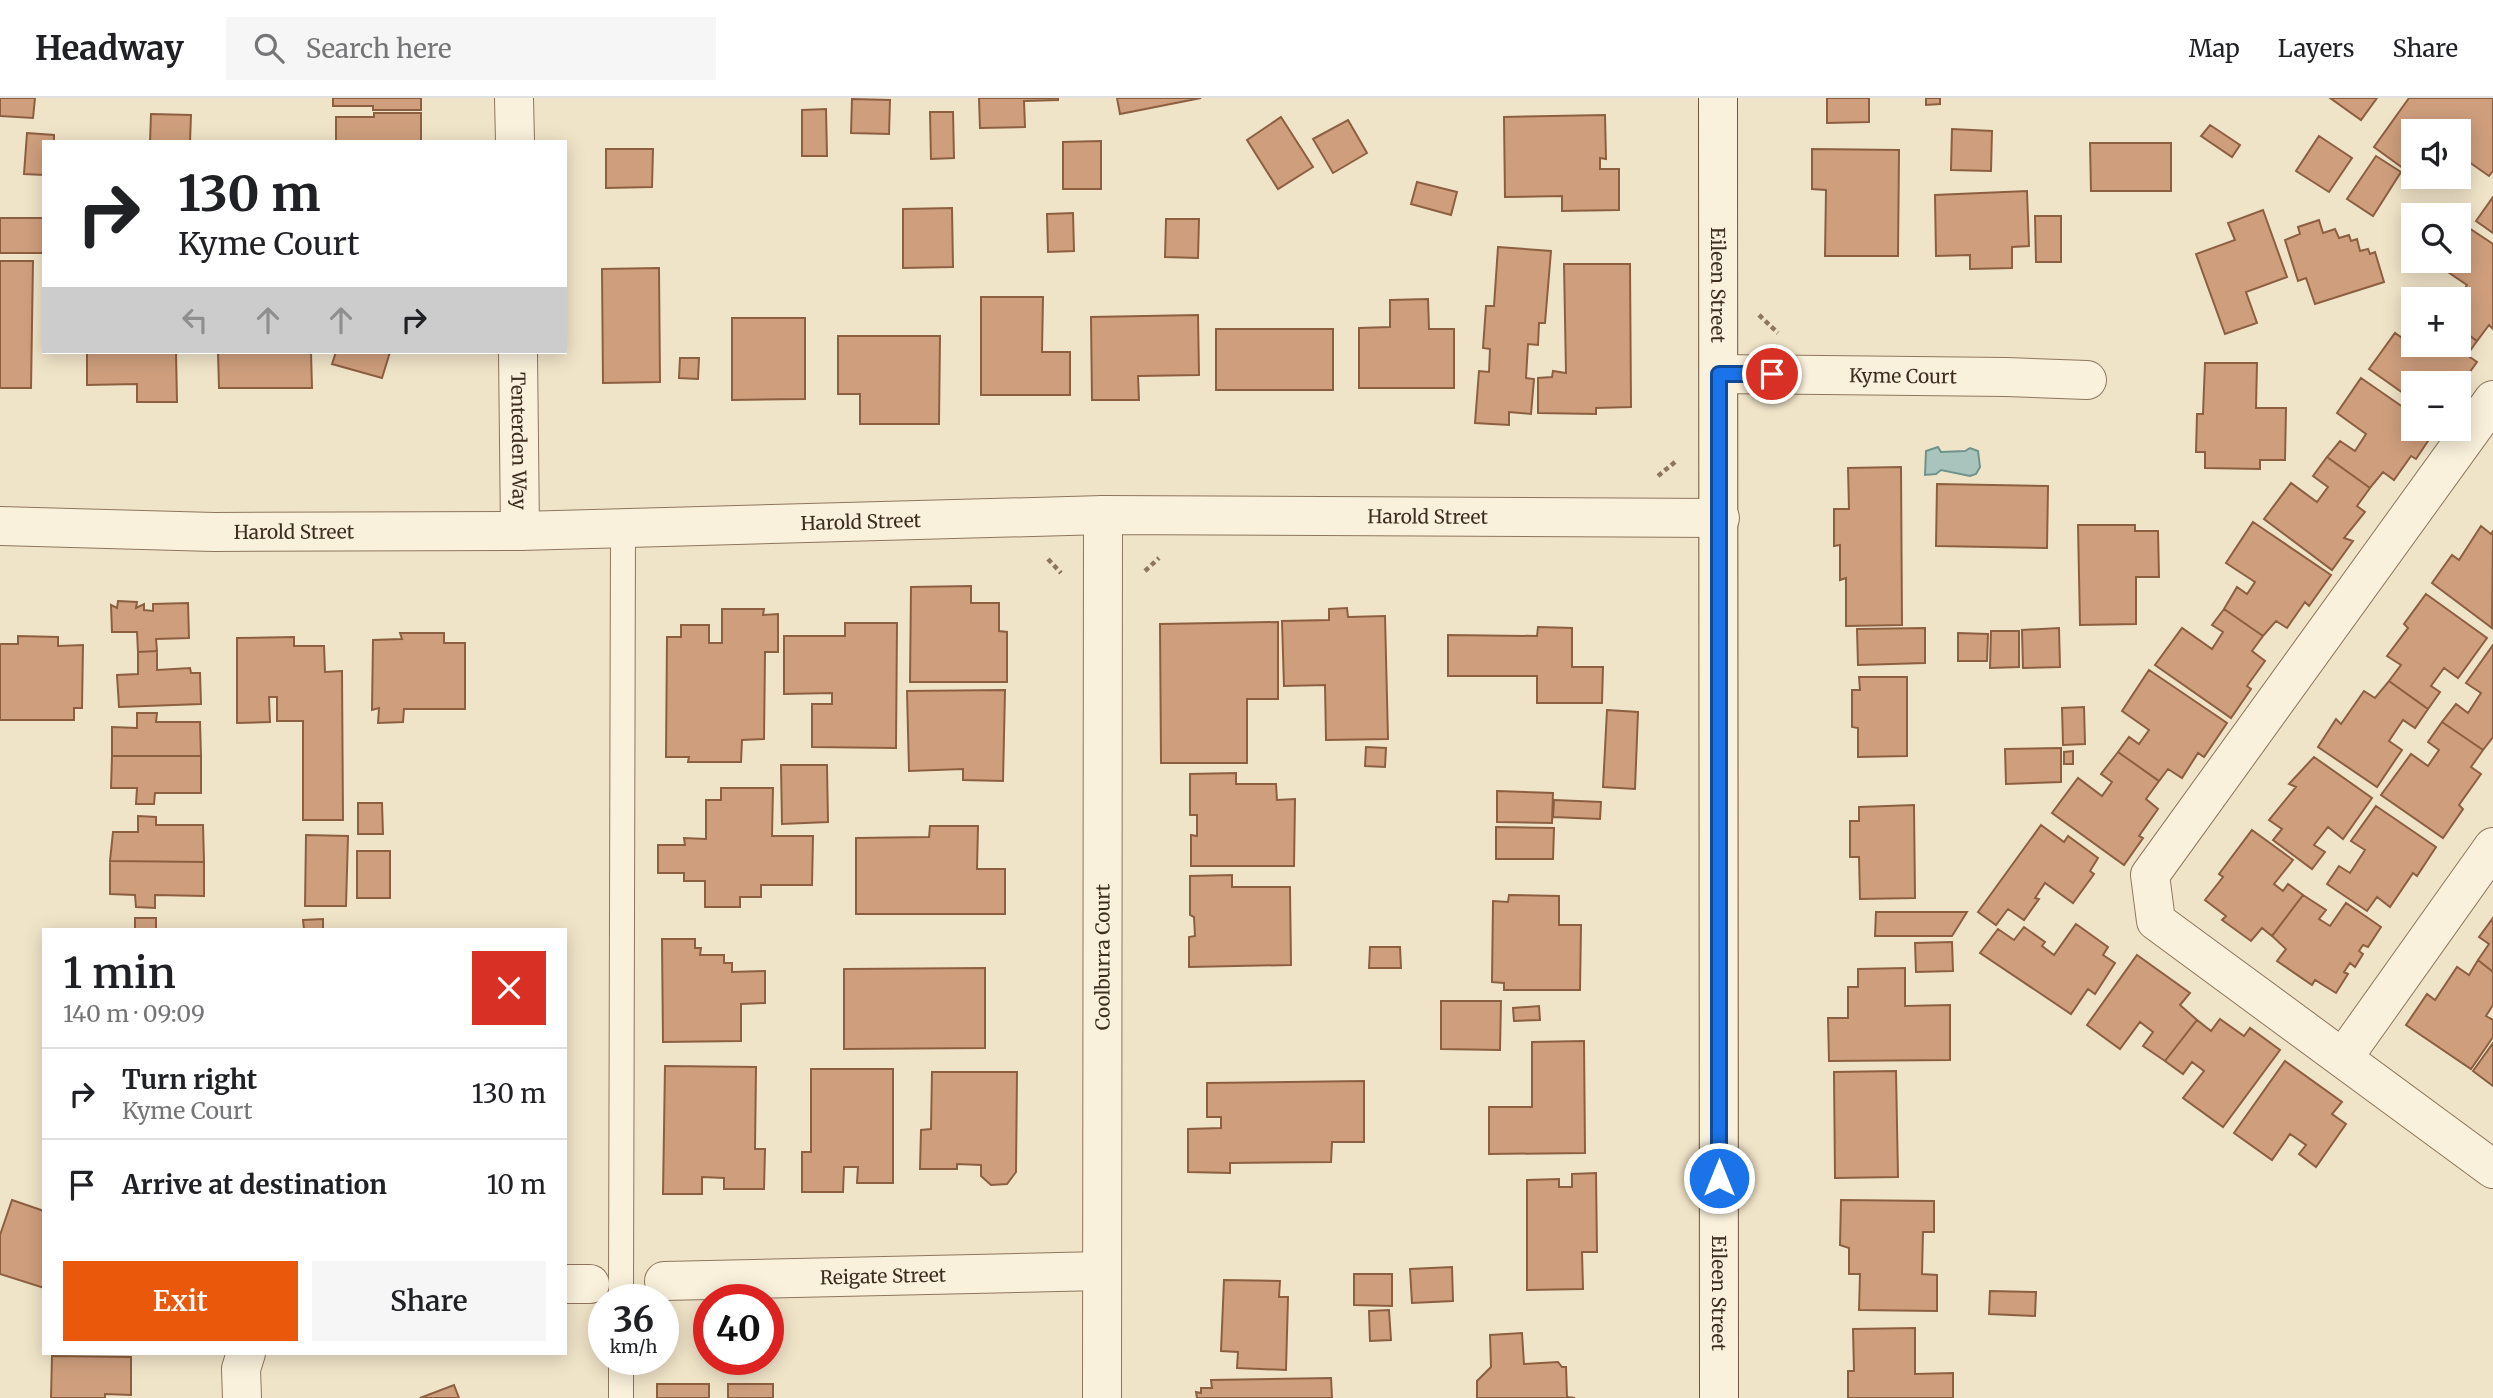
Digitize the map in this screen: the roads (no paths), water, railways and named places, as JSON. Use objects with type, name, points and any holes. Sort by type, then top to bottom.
[{"type":"street","points":[[514,98],[515,140]]},
{"type":"street","name":"Eileen Street","points":[[1718,98],[1719,1398]]},
{"type":"street","name":"Tenterden Way","points":[[518,354],[520,531]]},
{"type":"street","name":"Kyme Court","points":[[1719,374],[2087,380]]},
{"type":"street","points":[[2493,400],[2150,875],[2156,921],[2493,1169]]},
{"type":"street","name":"Harold Street","points":[[0,526],[214,532],[520,531],[1103,515],[1720,518]]},
{"type":"street","name":"Coolburra Court","points":[[1102,1398],[1103,515]]},
{"type":"street","points":[[2343,1058],[2493,847]]},
{"type":"street","name":"Reigate Street","points":[[664,1281],[1101,1271]]},
{"type":"street","points":[[242,1398],[241,1369],[245,1355]]},
{"type":"lane","points":[[592,1284],[623,527]]},
{"type":"lane","points":[[621,1375],[621,1398]]},
{"type":"water","points":[[1938,447],[1941,452],[1965,451],[1970,448],[1978,451],[1980,467],[1976,474],[1970,476],[1941,470],[1936,474],[1925,475],[1926,451]]}]
